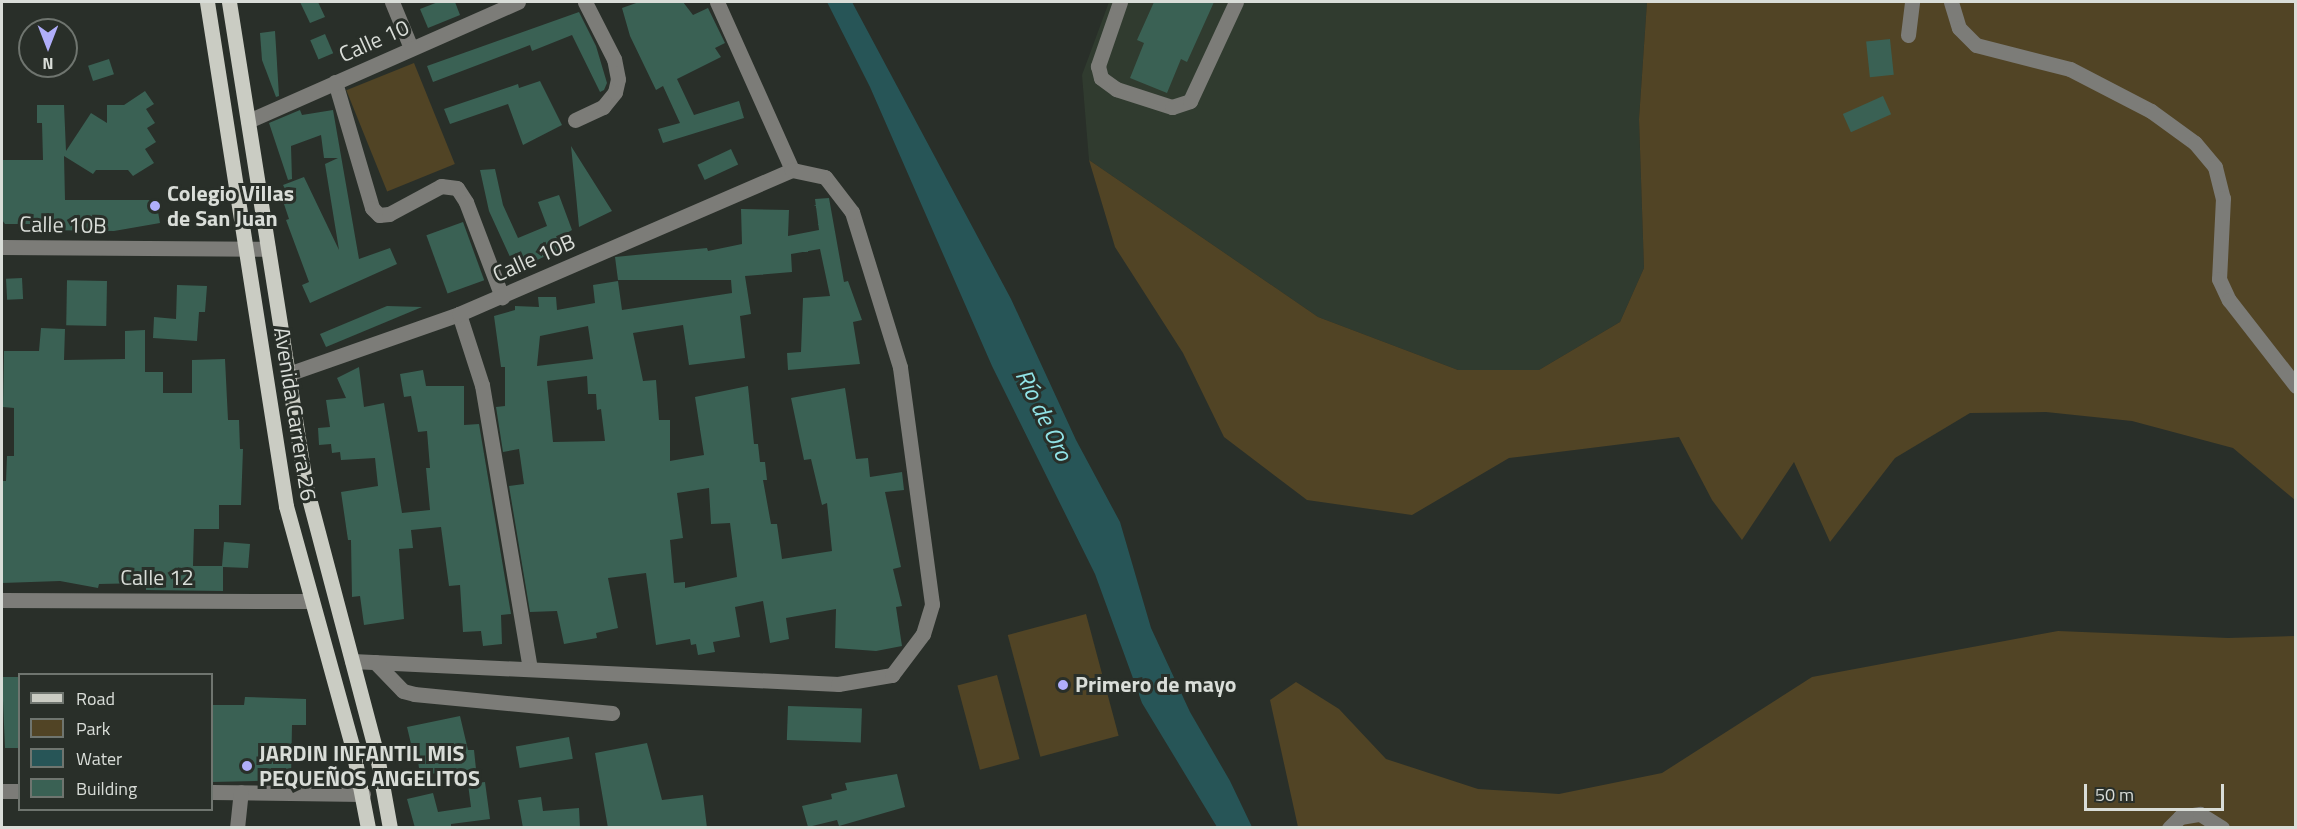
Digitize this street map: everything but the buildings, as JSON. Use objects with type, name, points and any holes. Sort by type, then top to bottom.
[{"type":"main road","name":"Avenida Carrera 26","points":[[207,2],[286,506],[363,795],[368,828]]},
{"type":"main road","name":"Avenida Carrera 26","points":[[229,2],[310,508],[386,794],[390,828]]},
{"type":"street","points":[[392,2],[411,48]]},
{"type":"street","name":"Calle 10","points":[[248,121],[518,2]]},
{"type":"street","points":[[575,120],[603,107],[615,92],[618,79],[614,59],[585,2]]},
{"type":"street","points":[[352,661],[838,684],[892,675],[923,634],[932,604],[924,527],[900,367],[880,294],[845,200],[825,177],[792,170],[717,2]]},
{"type":"street","points":[[1120,2],[1098,66],[1101,78],[1116,89],[1172,107],[1190,101],[1236,2]]},
{"type":"street","points":[[1908,35],[1912,2]]},
{"type":"street","points":[[1951,2],[1959,28],[1976,45],[2070,69],[2151,111],[2195,143],[2216,167],[2223,198],[2219,279],[2229,300],[2295,386]]},
{"type":"street","points":[[335,82],[372,208],[379,215],[389,214],[441,186],[457,188],[466,202],[502,297]]},
{"type":"street","name":"Calle 10B","points":[[288,374],[502,297],[792,170]]},
{"type":"street","name":"Calle 10B","points":[[2,247],[268,249]]},
{"type":"street","points":[[459,314],[482,385],[530,668]]},
{"type":"street","name":"Calle 12","points":[[2,600],[312,601]]},
{"type":"street","points":[[375,662],[403,691],[414,694],[612,713]]},
{"type":"street","points":[[2,791],[18,791]]},
{"type":"street","points":[[213,792],[363,795]]},
{"type":"street","points":[[237,828],[241,792]]},
{"type":"street","points":[[2169,828],[2180,817],[2200,814],[2222,828]]},
{"type":"shaded area","points":[[1109,2],[1647,2],[1639,119],[1644,268],[1620,322],[1539,370],[1458,370],[1318,317],[1089,160],[1082,75]]},
{"type":"green space","points":[[1647,2],[2295,2],[2295,500],[2233,448],[2132,421],[2046,412],[1970,413],[1895,458],[1830,542],[1794,462],[1742,540],[1712,500],[1679,437],[1509,458],[1412,515],[1307,500],[1224,437],[1183,353],[1115,247],[1089,160],[1318,317],[1458,370],[1539,370],[1620,322],[1644,268],[1639,119]]},
{"type":"green space","points":[[414,63],[455,164],[387,191],[346,90]]},
{"type":"green space","name":"Primero de mayo","points":[[1086,614],[1119,736],[1040,757],[1008,635]]},
{"type":"green space","points":[[2058,631],[2228,638],[2295,636],[2295,827],[1298,827],[1270,700],[1296,682],[1339,709],[1386,759],[1478,789],[1559,794],[1662,773],[1812,677]]},
{"type":"green space","points":[[997,675],[1020,759],[980,770],[957,686]]},
{"type":"water","name":"Río de Oro","points":[[827,2],[852,2],[1011,299],[1076,440],[1120,522],[1151,628],[1190,712],[1230,781],[1252,827],[1217,827],[1142,703],[1095,574],[992,366],[870,87]]},
{"type":"place","name":"Colegio Villas de San Juan","points":[[155,206]]},
{"type":"place","name":"Primero de mayo","points":[[1063,685]]},
{"type":"place","name":"JARDIN INFANTIL MIS PEQUEÑOS ANGELITOS","points":[[247,766]]}]
